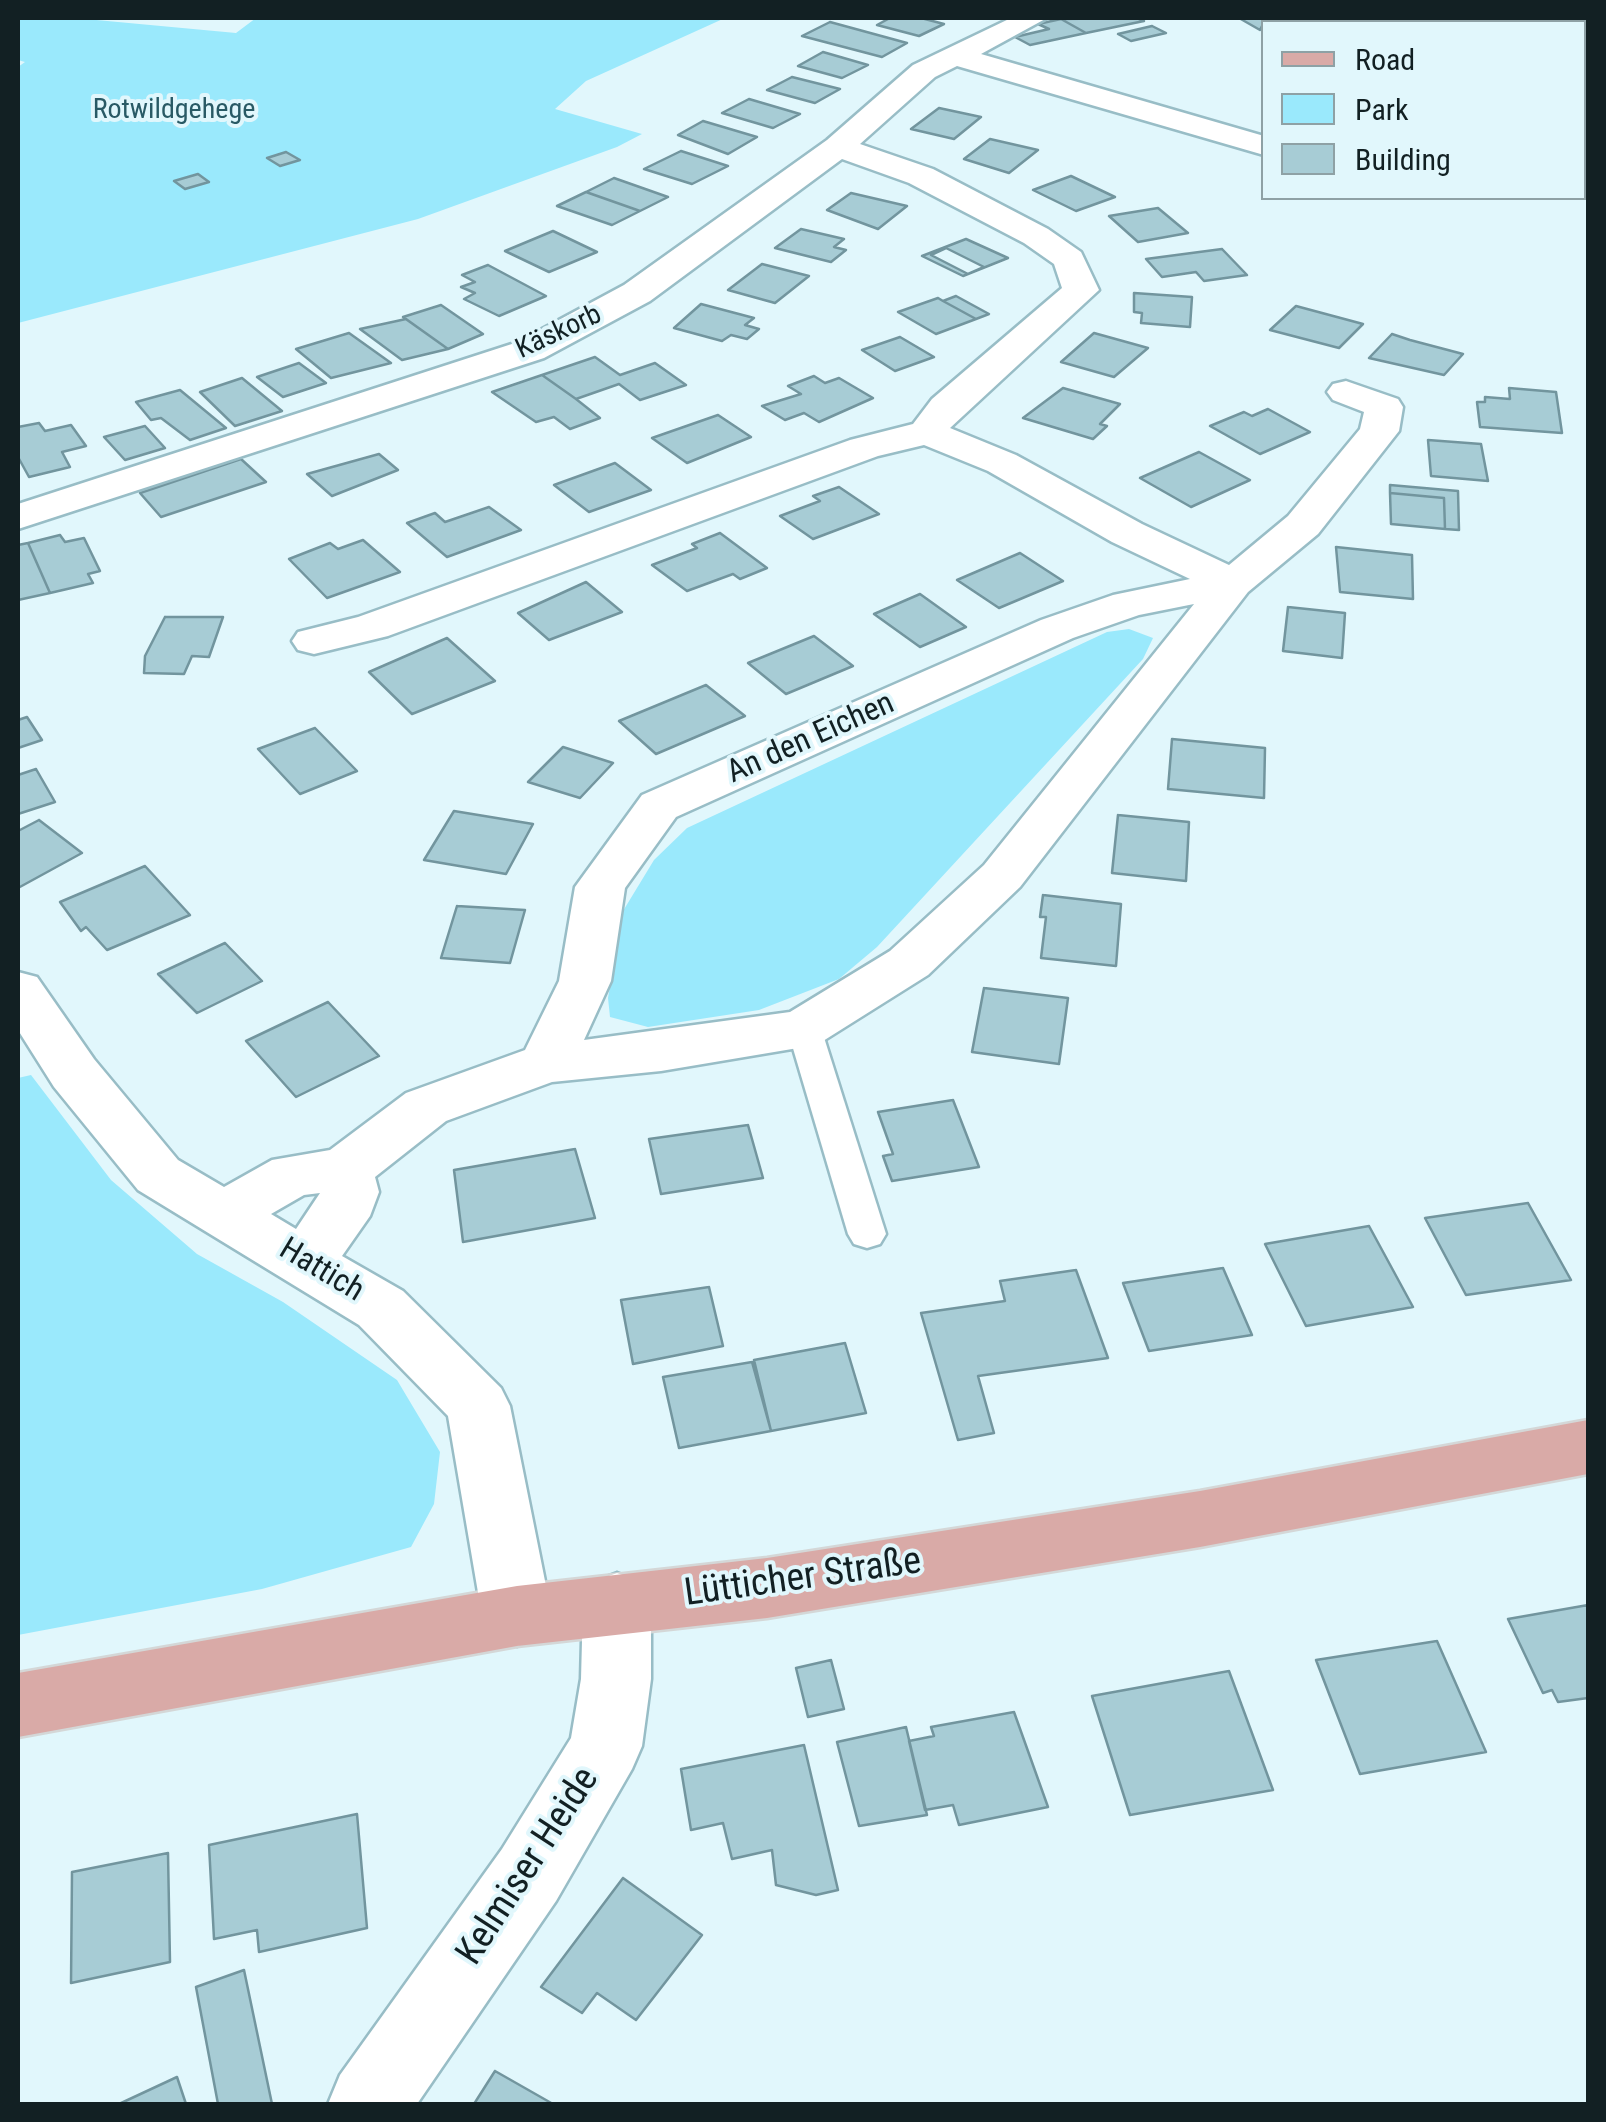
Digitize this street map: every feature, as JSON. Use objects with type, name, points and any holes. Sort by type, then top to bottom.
[{"type":"main road","name":"Lütticher Straße","points":[[18,1705],[517,1616],[767,1588],[1200,1518],[1588,1448]]},
{"type":"street","name":"Käskorb","points":[[18,518],[531,350],[637,294],[838,146],[924,71],[1033,18]]},
{"type":"street","points":[[952,55],[1261,145]]},
{"type":"street","points":[[838,146],[922,176],[1036,236],[1069,259],[1080,290],[946,408],[927,432]]},
{"type":"street","name":"An den Eichen","points":[[344,1170],[426,1108],[546,1063],[660,1052],[804,1028],[909,963],[1002,876],[1233,583],[1302,525],[1379,431],[1384,407],[1346,392]]},
{"type":"street","points":[[314,641],[372,627],[864,448],[927,432],[1002,463],[1126,534],[1233,583]]},
{"type":"street","name":"An den Eichen","points":[[546,1063],[586,981],[600,887],[659,806],[1057,628],[1128,604],[1233,583]]},
{"type":"street","name":"Hattich","points":[[18,990],[74,1073],[158,1175],[382,1308],[478,1406],[517,1616]]},
{"type":"street","points":[[224,1213],[292,1175],[344,1170],[350,1192],[341,1216],[304,1261]]},
{"type":"street","name":"Kelmiser Heide","points":[[369,2104],[528,1874],[606,1746],[616,1679],[617,1604]]},
{"type":"lane","points":[[804,1028],[867,1234]]},
{"type":"green space","name":"Rotwildgehege","points":[[18,18],[75,18],[236,33],[256,18],[725,18],[586,81],[555,109],[642,134],[617,147],[418,219],[18,323],[18,67],[25,62],[18,60]]},
{"type":"green space","points":[[1129,629],[1153,638],[1143,659],[877,947],[839,979],[759,1010],[648,1027],[610,1017],[608,998],[623,911],[654,860],[687,828],[1107,632]]},
{"type":"green space","points":[[31,1075],[111,1180],[197,1254],[283,1302],[397,1380],[440,1452],[434,1504],[411,1547],[262,1589],[18,1635],[18,1078]]},
{"type":"building","points":[[880,18],[921,18],[944,24],[919,36],[877,25],[888,19]]},
{"type":"building","points":[[1239,18],[1301,20],[1261,20],[1260,30]]},
{"type":"building","points":[[1061,19],[1144,21],[1086,33]]},
{"type":"building","points":[[1061,19],[1086,33],[1030,45],[1015,37],[1049,29],[1038,24]]},
{"type":"building","points":[[830,22],[907,43],[882,57],[802,36]]},
{"type":"building","points":[[1152,26],[1166,33],[1131,41],[1118,34]]},
{"type":"building","points":[[823,52],[868,65],[842,78],[798,66]]},
{"type":"building","points":[[792,77],[840,89],[815,103],[767,90]]},
{"type":"building","points":[[749,99],[800,114],[773,128],[722,113]]},
{"type":"building","points":[[939,108],[981,117],[954,139],[911,129]]},
{"type":"building","points":[[703,121],[757,137],[728,154],[678,135]]},
{"type":"building","points":[[990,139],[1038,150],[1009,173],[964,159]]},
{"type":"building","points":[[681,151],[728,166],[692,184],[644,169]]},
{"type":"building","points":[[286,152],[300,160],[280,166],[267,158]]},
{"type":"building","points":[[198,174],[209,182],[185,189],[174,181]]},
{"type":"building","points":[[1071,176],[1115,197],[1076,211],[1033,190]]},
{"type":"building","points":[[614,178],[668,197],[640,211],[586,192]]},
{"type":"building","points":[[586,192],[640,211],[612,225],[557,206]]},
{"type":"building","points":[[851,193],[907,206],[878,229],[827,210]]},
{"type":"building","points":[[1158,208],[1188,233],[1138,242],[1109,216]]},
{"type":"building","points":[[801,229],[844,239],[834,247],[846,250],[831,262],[775,248]]},
{"type":"building","points":[[553,231],[597,252],[549,272],[505,251]]},
{"type":"building","points":[[966,239],[1008,258],[963,276],[922,256]]},
{"type":"building","points":[[946,248],[984,267],[968,274],[931,255]]},
{"type":"building","points":[[1222,249],[1247,275],[1204,281],[1196,272],[1162,277],[1146,259]]},
{"type":"building","points":[[762,264],[809,276],[775,303],[728,290]]},
{"type":"building","points":[[488,265],[546,296],[499,316],[464,299],[475,293],[461,287],[475,282],[462,275]]},
{"type":"building","points":[[1134,293],[1192,297],[1190,327],[1141,323],[1142,313],[1134,312]]},
{"type":"building","points":[[956,296],[989,314],[976,319],[943,301]]},
{"type":"building","points":[[938,298],[976,319],[936,334],[898,312]]},
{"type":"building","points":[[701,304],[754,318],[745,325],[759,329],[747,339],[731,335],[722,341],[674,328]]},
{"type":"building","points":[[441,305],[483,334],[448,349],[403,317]]},
{"type":"building","points":[[1296,306],[1363,324],[1339,348],[1270,330]]},
{"type":"building","points":[[406,319],[448,349],[402,360],[360,329]]},
{"type":"building","points":[[349,333],[391,363],[331,378],[296,349]]},
{"type":"building","points":[[1094,333],[1148,348],[1114,377],[1061,362]]},
{"type":"building","points":[[1392,334],[1463,354],[1444,375],[1369,358]]},
{"type":"building","points":[[900,337],[934,357],[895,371],[862,350]]},
{"type":"building","points":[[595,357],[620,375],[655,363],[686,385],[640,400],[619,384],[576,399],[542,375]]},
{"type":"building","points":[[299,363],[326,383],[283,397],[257,377]]},
{"type":"building","points":[[542,375],[600,418],[570,429],[554,417],[536,422],[492,392]]},
{"type":"building","points":[[814,376],[825,383],[839,378],[873,398],[819,422],[804,413],[785,420],[762,406],[801,394],[788,386]]},
{"type":"building","points":[[242,378],[282,411],[235,426],[200,392]]},
{"type":"building","points":[[1063,388],[1120,404],[1100,424],[1107,426],[1093,439],[1023,418]]},
{"type":"building","points":[[1509,388],[1556,392],[1562,433],[1480,427],[1477,402],[1485,402],[1485,397],[1510,399]]},
{"type":"building","points":[[180,390],[226,428],[190,440],[161,418],[151,420],[136,402]]},
{"type":"building","points":[[1268,409],[1310,432],[1260,454],[1210,426],[1244,412],[1252,416]]},
{"type":"building","points":[[718,415],[751,437],[687,463],[652,438]]},
{"type":"building","points":[[39,423],[45,431],[71,425],[86,446],[62,452],[70,467],[29,477],[18,457],[18,427]]},
{"type":"building","points":[[145,426],[165,448],[125,460],[104,437]]},
{"type":"building","points":[[1428,440],[1481,444],[1488,481],[1431,476]]},
{"type":"building","points":[[1199,452],[1250,480],[1191,507],[1140,478]]},
{"type":"building","points":[[379,454],[398,470],[332,496],[307,474]]},
{"type":"building","points":[[241,459],[266,482],[161,517],[140,493]]},
{"type":"building","points":[[615,463],[651,490],[589,512],[554,485]]},
{"type":"building","points":[[1390,485],[1458,491],[1459,530],[1445,529],[1444,498],[1390,493]]},
{"type":"building","points":[[839,487],[879,514],[813,539],[780,516],[820,501],[813,496]]},
{"type":"building","points":[[1390,493],[1444,498],[1445,529],[1391,524]]},
{"type":"building","points":[[489,507],[521,530],[447,557],[407,523],[435,513],[445,522]]},
{"type":"building","points":[[720,533],[767,568],[740,579],[733,574],[687,591],[652,565],[697,548],[692,544]]},
{"type":"building","points":[[60,535],[65,542],[84,538],[100,571],[88,574],[93,583],[50,593],[28,543]]},
{"type":"building","points":[[363,540],[400,572],[327,598],[289,559],[330,543],[338,549]]},
{"type":"building","points":[[28,543],[50,593],[18,600],[18,545]]},
{"type":"building","points":[[1336,547],[1412,555],[1413,599],[1340,592]]},
{"type":"building","points":[[1020,553],[1063,581],[999,608],[957,580]]},
{"type":"building","points":[[586,582],[622,612],[549,640],[518,613]]},
{"type":"building","points":[[920,594],[966,627],[920,647],[874,614]]},
{"type":"building","points":[[1288,607],[1345,613],[1342,658],[1283,651]]},
{"type":"building","points":[[165,617],[223,617],[209,657],[192,656],[184,674],[144,673],[145,656]]},
{"type":"building","points":[[814,636],[853,666],[786,694],[748,663]]},
{"type":"building","points":[[447,638],[495,681],[412,714],[369,672]]},
{"type":"building","points":[[706,685],[745,716],[656,754],[619,721]]},
{"type":"building","points":[[27,717],[42,740],[18,748],[18,720]]},
{"type":"building","points":[[315,728],[357,771],[300,794],[258,749]]},
{"type":"building","points":[[1172,739],[1265,748],[1264,798],[1168,789]]},
{"type":"building","points":[[563,747],[613,763],[580,798],[528,782]]},
{"type":"building","points":[[36,769],[55,802],[18,814],[18,775]]},
{"type":"building","points":[[454,811],[533,824],[506,874],[424,860]]},
{"type":"building","points":[[1118,815],[1189,822],[1186,881],[1112,873]]},
{"type":"building","points":[[39,820],[82,853],[18,888],[18,831]]},
{"type":"building","points":[[145,866],[190,915],[107,950],[86,927],[81,931],[60,902]]},
{"type":"building","points":[[1043,895],[1121,904],[1116,966],[1041,958],[1046,917],[1040,917]]},
{"type":"building","points":[[457,906],[525,910],[510,963],[441,958]]},
{"type":"building","points":[[225,943],[262,981],[197,1013],[158,974]]},
{"type":"building","points":[[984,988],[1068,998],[1059,1064],[972,1052]]},
{"type":"building","points":[[328,1002],[379,1056],[296,1097],[246,1041]]},
{"type":"building","points":[[953,1100],[979,1167],[892,1181],[883,1156],[893,1154],[878,1112]]},
{"type":"building","points":[[748,1125],[763,1178],[661,1194],[649,1139]]},
{"type":"building","points":[[575,1149],[595,1218],[463,1242],[454,1170]]},
{"type":"building","points":[[1528,1203],[1571,1280],[1466,1295],[1425,1218]]},
{"type":"building","points":[[1369,1226],[1413,1307],[1306,1326],[1265,1244]]},
{"type":"building","points":[[1223,1268],[1252,1335],[1149,1351],[1123,1283]]},
{"type":"building","points":[[1076,1270],[1108,1358],[978,1376],[994,1433],[958,1440],[921,1313],[1005,1301],[1000,1281]]},
{"type":"building","points":[[709,1287],[723,1346],[633,1364],[621,1300]]},
{"type":"building","points":[[845,1343],[866,1413],[771,1431],[754,1360]]},
{"type":"building","points":[[752,1362],[771,1431],[679,1448],[663,1377]]},
{"type":"building","points":[[1588,1605],[1588,1698],[1558,1702],[1552,1690],[1543,1693],[1508,1619]]},
{"type":"building","points":[[1437,1641],[1486,1752],[1360,1774],[1316,1660]]},
{"type":"building","points":[[831,1660],[844,1709],[808,1717],[796,1668]]},
{"type":"building","points":[[1229,1671],[1273,1790],[1130,1815],[1092,1696]]},
{"type":"building","points":[[1014,1712],[1048,1807],[959,1825],[953,1805],[925,1810],[909,1741],[934,1736],[931,1727]]},
{"type":"building","points":[[906,1727],[927,1815],[859,1826],[837,1742]]},
{"type":"building","points":[[804,1745],[838,1890],[816,1895],[776,1885],[772,1850],[732,1859],[723,1823],[691,1830],[681,1769]]},
{"type":"building","points":[[357,1814],[367,1928],[259,1952],[257,1930],[214,1939],[209,1845]]},
{"type":"building","points":[[168,1853],[170,1962],[71,1983],[72,1872]]},
{"type":"building","points":[[623,1878],[702,1935],[636,2020],[597,1993],[582,2013],[541,1987]]},
{"type":"building","points":[[244,1970],[272,2104],[218,2104],[196,1987]]},
{"type":"building","points":[[495,2071],[553,2104],[474,2104]]},
{"type":"building","points":[[177,2077],[186,2104],[119,2104]]}]
